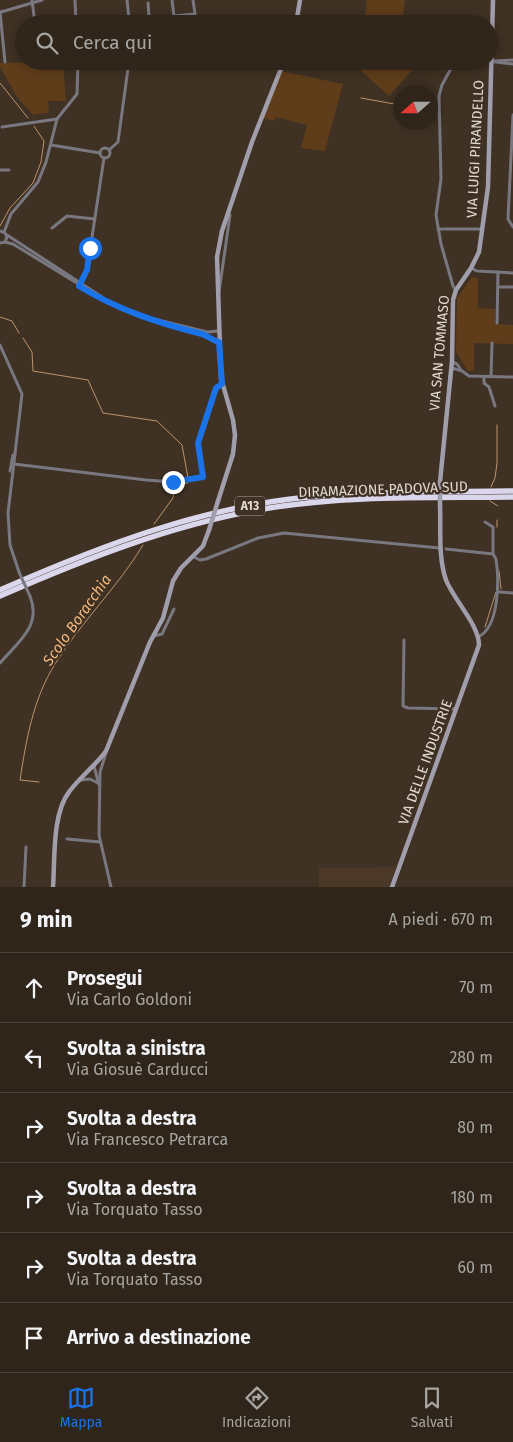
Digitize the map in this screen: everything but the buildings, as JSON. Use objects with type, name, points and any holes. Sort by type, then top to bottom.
[{"type":"highway","name":"DIRAMAZIONE PADOVA SUD","points":[[1,589],[101,548],[163,526],[261,504],[318,496],[370,493],[513,491]]},
{"type":"highway","name":"DIRAMAZIONE PADOVA SUD","points":[[0,596],[134,542],[212,519],[264,509],[317,502],[370,499],[513,497]]},
{"type":"street","points":[[5,62],[0,12],[32,1],[42,0]]},
{"type":"street","points":[[75,0],[76,15]]},
{"type":"street","points":[[127,0],[129,15]]},
{"type":"street","points":[[172,0],[174,15]]},
{"type":"street","points":[[184,15],[195,14],[193,0]]},
{"type":"street","points":[[298,15],[300,0]]},
{"type":"street","points":[[492,15],[493,0]]},
{"type":"street","points":[[32,1],[34,15]]},
{"type":"street","points":[[148,3],[149,15]]},
{"type":"street","points":[[498,61],[513,60]]},
{"type":"street","points":[[498,62],[513,64]]},
{"type":"street","points":[[78,70],[78,94],[58,119],[38,182],[11,214],[2,232],[80,285],[133,314],[165,325],[206,335],[219,342]]},
{"type":"street","points":[[104,158],[109,156],[109,150],[118,142],[127,70]]},
{"type":"street","points":[[111,887],[100,842],[100,772],[106,751],[153,636],[163,618],[176,574],[203,546],[232,454],[235,435],[233,420],[222,384],[217,297],[217,257],[228,211],[261,115],[280,70]]},
{"type":"street","name":"VIA SAN TOMMASO","points":[[450,70],[442,85],[440,96],[440,179],[436,215],[453,286],[456,290],[453,300],[452,362],[440,482],[440,506],[444,572],[451,593],[478,637],[479,645]]},
{"type":"street","name":"VIA LUIGI PIRANDELLO","points":[[456,290],[472,268],[479,252],[483,229],[488,187],[489,70]]},
{"type":"street","points":[[513,115],[512,188],[508,219],[513,227]]},
{"type":"street","points":[[2,127],[58,119]]},
{"type":"street","points":[[51,145],[100,152],[104,158],[87,270],[80,285]]},
{"type":"street","points":[[100,152],[103,148],[109,150]]},
{"type":"street","points":[[0,170],[9,170]]},
{"type":"street","points":[[52,228],[67,216],[94,219]]},
{"type":"street","points":[[438,229],[483,229]]},
{"type":"street","points":[[7,235],[2,242],[13,244],[105,299],[150,318],[202,331],[219,331]]},
{"type":"street","points":[[472,268],[477,272],[513,273]]},
{"type":"street","points":[[497,322],[498,272]]},
{"type":"street","points":[[498,286],[513,287]]},
{"type":"street","points":[[491,377],[492,343]]},
{"type":"street","points":[[0,345],[22,394],[8,530],[20,572],[35,610],[32,623],[0,663]]},
{"type":"street","points":[[452,362],[458,364],[462,371]]},
{"type":"street","points":[[451,368],[462,371],[469,376],[513,377]]},
{"type":"street","points":[[484,377],[484,382],[490,387],[495,406]]},
{"type":"street","points":[[14,464],[173,482],[203,477],[198,443],[216,388],[222,384]]},
{"type":"street","points":[[10,471],[13,455],[15,455]]},
{"type":"street","points":[[478,637],[486,631],[499,592],[496,559],[493,554],[493,527],[485,522]]},
{"type":"street","points":[[194,557],[200,560],[206,559],[258,538],[284,533],[438,548]]},
{"type":"street","points":[[446,549],[493,554]]},
{"type":"street","points":[[499,592],[513,593]]},
{"type":"street","points":[[153,636],[162,634],[174,609]]},
{"type":"street","points":[[404,640],[403,706],[408,708],[457,709]]},
{"type":"street","name":"VIA DELLE INDUSTRIE","points":[[392,887],[479,645]]},
{"type":"street","points":[[53,887],[59,813],[66,796],[95,766],[106,751]]},
{"type":"street","points":[[95,766],[100,772]]},
{"type":"street","points":[[95,766],[100,788]]},
{"type":"street","points":[[80,780],[90,779],[98,783]]},
{"type":"street","points":[[67,839],[100,842]]},
{"type":"street","points":[[24,887],[26,847]]},
{"type":"shaded area","points":[[367,0],[405,0],[403,15],[365,15]]},
{"type":"shaded area","points":[[0,63],[15,63],[15,70],[64,70],[66,101],[48,101],[49,113],[35,114],[35,117],[17,97],[0,67]]},
{"type":"shaded area","points":[[362,70],[412,70],[399,85],[393,85],[393,91],[389,96]]},
{"type":"shaded area","points":[[281,71],[343,84],[325,151],[301,148],[307,125],[276,117],[274,121],[263,118]]},
{"type":"shaded area","points":[[472,277],[478,278],[478,308],[495,309],[495,324],[513,325],[513,344],[474,343],[474,371],[468,371],[456,352],[457,298]]},
{"type":"shaded area","points":[[396,867],[389,887],[319,887],[319,868]]},
{"type":"waterway","name":"Scolo Boracchia","points":[[0,83],[28,118]]},
{"type":"waterway","points":[[361,98],[393,104]]},
{"type":"waterway","name":"Scolo Boracchia","points":[[0,226],[10,208],[33,183],[41,162],[44,141],[34,126]]},
{"type":"waterway","name":"Scolo Boracchia","points":[[0,317],[12,321],[19,333]]},
{"type":"waterway","name":"Scolo Boracchia","points":[[23,338],[32,352],[33,371],[88,380],[103,413],[157,421],[182,445],[188,478]]},
{"type":"waterway","points":[[491,487],[495,478],[497,463],[497,425]]},
{"type":"waterway","name":"Scolo Boracchia","points":[[154,524],[173,498],[175,485],[188,483]]},
{"type":"waterway","points":[[490,501],[498,506]]},
{"type":"waterway","points":[[497,520],[497,527]]},
{"type":"waterway","name":"Scolo Boracchia","points":[[39,782],[20,780],[28,735],[47,677],[65,649],[143,545]]},
{"type":"waterway","points":[[499,571],[501,589]]},
{"type":"waterway","points":[[485,627],[496,592]]},
{"type":"route","points":[[90,248],[87,270],[79,286],[133,314],[165,325],[206,335],[219,342],[222,384],[216,388],[198,443],[203,477],[173,482]]}]
